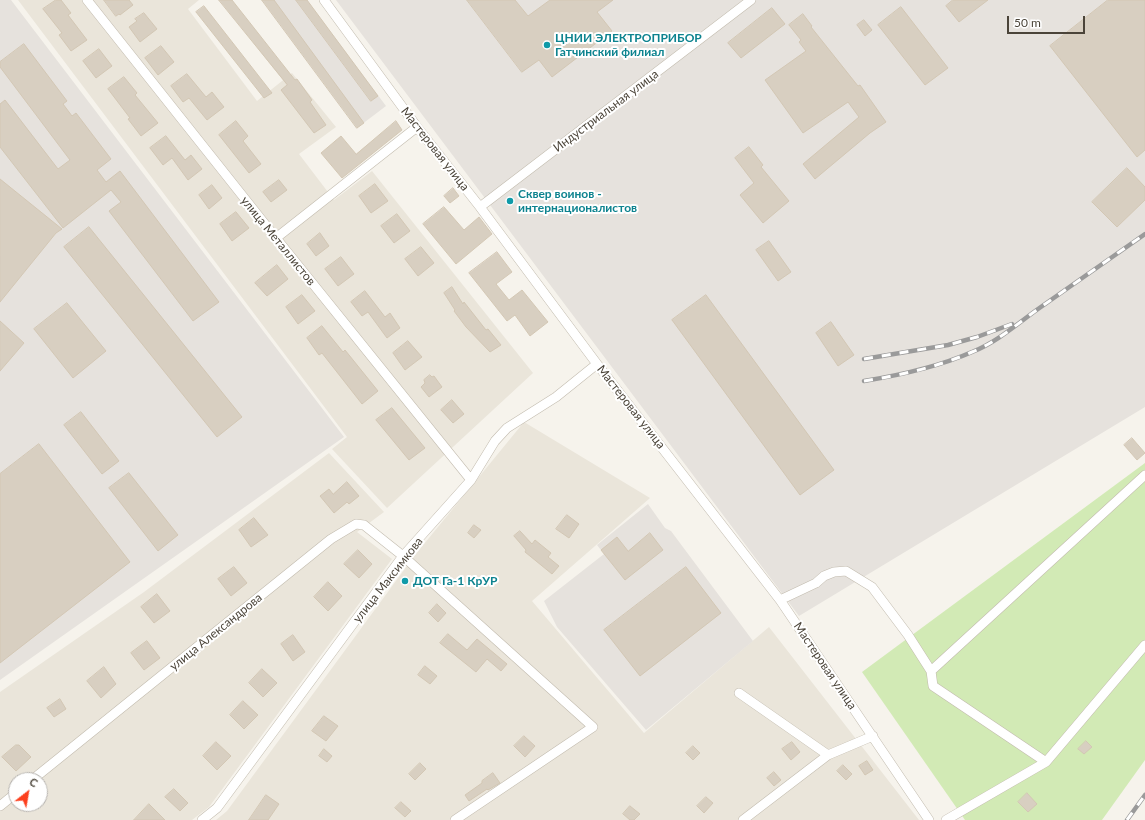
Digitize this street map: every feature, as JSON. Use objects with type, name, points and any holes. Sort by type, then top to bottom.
[{"type":"street","name":"улица Металлистов","points":[[87,0],[471,480]]},
{"type":"street","name":"Мастеровая улица","points":[[324,0],[417,127],[480,207],[597,364],[780,600],[929,820]]},
{"type":"street","name":"Индустриальная улица","points":[[480,207],[751,0]]},
{"type":"street","points":[[276,238],[417,127]]},
{"type":"street","name":"улица Максимкова","points":[[202,820],[217,808],[403,556],[471,480],[495,441],[507,428],[556,397],[597,364]]},
{"type":"street","points":[[931,671],[1145,475]]},
{"type":"street","name":"улица Александрова","points":[[42,772],[331,539],[356,524],[364,525],[403,556],[593,727],[455,820]]},
{"type":"street","points":[[780,600],[816,582],[824,576],[834,572],[846,571],[872,587],[908,635],[931,671],[933,686],[1046,762]]},
{"type":"street","points":[[946,820],[1046,762],[1145,645]]},
{"type":"street","points":[[739,693],[828,755]]},
{"type":"street","points":[[743,820],[828,755],[872,736]]},
{"type":"street","points":[[0,806],[8,800]]},
{"type":"shaded area","points":[[0,0],[11,0],[344,437],[0,680]]},
{"type":"shaded area","points":[[18,0],[199,0],[188,9],[257,101],[292,73],[336,127],[299,154],[334,200],[372,171],[533,373],[387,508],[332,449],[347,437]]},
{"type":"shaded area","points":[[262,0],[307,0],[386,106],[357,128]]},
{"type":"shaded area","points":[[336,0],[1145,0],[1145,407],[799,616]]},
{"type":"shaded area","points":[[524,422],[650,498],[532,601],[644,733],[769,627],[919,820],[216,820],[227,811],[415,555]]},
{"type":"shaded area","points":[[329,453],[384,512],[357,532],[392,559],[209,807],[192,820],[0,820],[0,692],[144,592]]},
{"type":"shaded area","points":[[648,504],[665,528],[671,531],[753,641],[646,730],[557,627],[544,601],[604,554],[597,545]]},
{"type":"green space","points":[[1145,463],[1145,760],[1102,820],[965,820],[862,672]]},
{"type":"building","points":[[56,0],[61,0],[71,13],[68,15],[87,40],[71,51],[59,35],[62,33],[43,9]]},
{"type":"building","points":[[104,0],[129,0],[133,5],[120,15],[119,14],[116,16]]},
{"type":"building","points":[[219,0],[232,0],[295,80],[297,79],[312,100],[310,102],[326,125],[314,133],[281,90],[287,85]]},
{"type":"building","points":[[262,0],[274,0],[364,123],[357,128]]},
{"type":"building","points":[[296,0],[307,0],[378,96],[371,101]]},
{"type":"building","name":"ЦНИИ ЭЛЕКТРОПРИБОР Гатчинский филиал","points":[[467,0],[515,0],[528,16],[550,0],[613,0],[597,12],[612,31],[552,77],[539,60],[522,72]]},
{"type":"building","points":[[953,0],[988,0],[959,22],[946,6]]},
{"type":"building","points":[[1108,0],[1145,0],[1145,150],[1137,157],[1050,46]]},
{"type":"building","points":[[204,6],[272,93],[264,98],[196,12]]},
{"type":"building","points":[[901,7],[948,68],[925,85],[878,25]]},
{"type":"building","points":[[772,8],[785,24],[741,58],[728,43]]},
{"type":"building","points":[[144,13],[157,29],[140,42],[129,27],[137,21],[135,19]]},
{"type":"building","points":[[803,14],[812,26],[811,27],[858,86],[860,85],[886,122],[870,133],[815,179],[803,164],[859,117],[848,102],[803,133],[765,80],[806,51],[799,42],[801,40],[789,25]]},
{"type":"building","points":[[864,20],[872,30],[865,36],[857,25]]},
{"type":"building","points":[[24,44],[67,101],[63,104],[72,116],[76,113],[111,159],[97,170],[106,182],[120,171],[219,302],[193,321],[109,211],[121,202],[111,190],[63,228],[0,147],[0,104],[5,100],[58,169],[70,160],[0,67],[0,62]]},
{"type":"building","points":[[161,46],[174,62],[158,75],[145,58]]},
{"type":"building","points":[[99,49],[112,66],[96,78],[83,61]]},
{"type":"building","points":[[187,74],[206,97],[212,92],[224,107],[207,120],[189,98],[183,102],[171,86]]},
{"type":"building","points":[[124,77],[137,93],[135,95],[158,123],[141,136],[128,119],[130,118],[108,89]]},
{"type":"building","points":[[236,121],[248,136],[243,141],[261,164],[249,173],[219,135]]},
{"type":"building","points":[[396,121],[402,130],[342,178],[321,153],[341,136],[356,154]]},
{"type":"building","points":[[166,136],[185,160],[191,155],[202,169],[188,180],[172,158],[163,165],[150,148]]},
{"type":"building","points":[[749,147],[763,165],[761,167],[789,201],[763,223],[740,195],[754,183],[735,158]]},
{"type":"building","points":[[1127,168],[1145,187],[1145,200],[1117,227],[1092,202]]},
{"type":"building","points":[[0,179],[62,229],[56,233],[0,302]]},
{"type":"building","points":[[279,180],[287,190],[271,202],[263,192]]},
{"type":"building","points":[[375,184],[388,201],[371,213],[359,196]]},
{"type":"building","points":[[212,185],[222,198],[209,209],[199,195]]},
{"type":"building","points":[[453,188],[459,196],[450,203],[444,196]]},
{"type":"building","points":[[444,207],[464,230],[479,217],[492,234],[456,264],[423,224]]},
{"type":"building","points":[[236,212],[249,228],[232,241],[220,224]]},
{"type":"building","points":[[397,214],[410,231],[394,243],[381,226]]},
{"type":"building","points":[[89,227],[242,417],[217,437],[64,247]]},
{"type":"building","points":[[320,233],[329,246],[316,256],[307,244]]},
{"type":"building","points":[[769,241],[791,272],[778,281],[756,250]]},
{"type":"building","points":[[421,247],[434,263],[418,276],[405,259]]},
{"type":"building","points":[[497,252],[512,272],[496,284],[509,300],[522,290],[548,322],[530,336],[515,315],[507,321],[469,273]]},
{"type":"building","points":[[341,257],[354,274],[338,286],[325,269]]},
{"type":"building","points":[[277,265],[288,279],[267,296],[255,283]]},
{"type":"building","points":[[452,287],[463,304],[464,302],[486,330],[488,329],[501,345],[490,352],[466,327],[454,311],[455,310],[444,293]]},
{"type":"building","points":[[365,291],[385,317],[390,313],[400,328],[387,338],[368,312],[362,316],[351,302]]},
{"type":"building","points":[[302,295],[315,311],[298,324],[286,307]]},
{"type":"building","points":[[706,295],[834,470],[800,495],[672,320]]},
{"type":"building","points":[[67,303],[106,351],[73,378],[34,329]]},
{"type":"building","points":[[0,321],[24,343],[0,371]]},
{"type":"building","points":[[831,322],[854,355],[838,366],[816,333]]},
{"type":"building","points":[[322,326],[343,352],[345,350],[378,391],[362,404],[322,353],[319,355],[307,338]]},
{"type":"building","points":[[408,341],[422,357],[405,370],[393,353]]},
{"type":"building","points":[[430,375],[432,377],[434,376],[442,387],[429,397],[421,387],[425,383],[424,380]]},
{"type":"building","points":[[452,400],[464,414],[453,423],[441,410]]},
{"type":"building","points":[[392,408],[425,448],[409,460],[376,420]]},
{"type":"building","points":[[81,412],[119,461],[102,474],[64,425]]},
{"type":"building","points":[[1132,438],[1145,453],[1137,460],[1124,445]]},
{"type":"building","points":[[39,444],[130,562],[0,663],[0,474]]},
{"type":"building","points":[[129,473],[178,535],[158,551],[109,488]]},
{"type":"building","points":[[347,482],[359,496],[349,504],[347,502],[334,513],[320,496],[329,489],[333,494]]},
{"type":"building","points":[[567,515],[579,524],[569,538],[556,529]]},
{"type":"building","points":[[254,518],[268,535],[251,547],[239,530]]},
{"type":"building","points":[[474,525],[481,530],[474,538],[468,533]]},
{"type":"building","points":[[520,531],[532,544],[535,540],[551,553],[548,557],[559,566],[552,574],[525,552],[526,550],[514,536]]},
{"type":"building","points":[[650,533],[663,550],[625,580],[601,550],[617,537],[628,551]]},
{"type":"building","points":[[358,550],[372,564],[359,578],[344,564]]},
{"type":"building","points":[[234,567],[247,583],[231,596],[218,579]]},
{"type":"building","points":[[686,567],[721,613],[640,676],[604,630]]},
{"type":"building","points":[[328,582],[342,596],[328,611],[314,597]]},
{"type":"building","points":[[157,594],[170,611],[154,623],[141,607]]},
{"type":"building","points":[[437,604],[446,613],[438,622],[429,613]]},
{"type":"building","points":[[448,634],[467,650],[477,639],[507,664],[501,671],[487,659],[476,672],[440,643]]},
{"type":"building","points":[[293,635],[305,652],[293,661],[281,644]]},
{"type":"building","points":[[147,641],[160,658],[144,670],[131,653]]},
{"type":"building","points":[[425,666],[437,676],[430,684],[418,675]]},
{"type":"building","points":[[104,667],[116,684],[101,698],[87,681]]},
{"type":"building","points":[[262,669],[277,683],[263,697],[249,683]]},
{"type":"building","points":[[60,699],[66,709],[54,717],[47,708]]},
{"type":"building","points":[[243,701],[258,715],[244,729],[230,715]]},
{"type":"building","points":[[324,716],[338,726],[326,741],[312,731]]},
{"type":"building","points":[[524,736],[535,746],[525,757],[514,746]]},
{"type":"building","points":[[1086,741],[1092,747],[1084,754],[1078,749]]},
{"type":"building","points":[[216,742],[231,756],[217,770],[203,756]]},
{"type":"building","points":[[792,742],[800,752],[791,760],[782,749]]},
{"type":"building","points":[[16,745],[19,745],[31,757],[16,771],[2,757]]},
{"type":"building","points":[[693,746],[700,753],[693,760],[686,753]]},
{"type":"building","points":[[324,749],[332,756],[327,762],[319,756]]},
{"type":"building","points":[[867,761],[873,770],[865,775],[859,766]]},
{"type":"building","points":[[420,763],[426,769],[415,780],[409,774]]},
{"type":"building","points":[[843,765],[852,774],[846,780],[837,771]]},
{"type":"building","points":[[774,772],[781,780],[774,786],[767,778]]},
{"type":"building","points":[[493,773],[500,783],[488,790],[487,789],[469,801],[465,795]]},
{"type":"building","points":[[174,789],[188,803],[180,811],[165,797]]},
{"type":"building","points":[[1027,793],[1037,804],[1028,812],[1018,802]]},
{"type":"building","points":[[266,795],[279,804],[268,820],[249,820]]},
{"type":"building","points":[[706,797],[713,803],[704,813],[697,806]]},
{"type":"building","points":[[401,802],[411,811],[405,817],[395,808]]},
{"type":"building","points":[[149,804],[165,820],[134,820]]},
{"type":"building","points":[[630,806],[640,814],[634,820],[630,820],[623,814]]},
{"type":"railway","points":[[864,381],[933,366],[981,348],[1145,234]]},
{"type":"railway","points":[[864,359],[948,345],[977,337],[1012,324]]},
{"type":"railway","points":[[1127,820],[1145,795]]},
{"type":"place","name":"ЦНИИ ЭЛЕКТРОПРИБОР Гатчинский филиал","points":[[547,45]]},
{"type":"place","name":"Сквер воинов - интернационалистов","points":[[510,201]]},
{"type":"place","name":"ДОТ Га-1 КрУР","points":[[405,581]]}]
